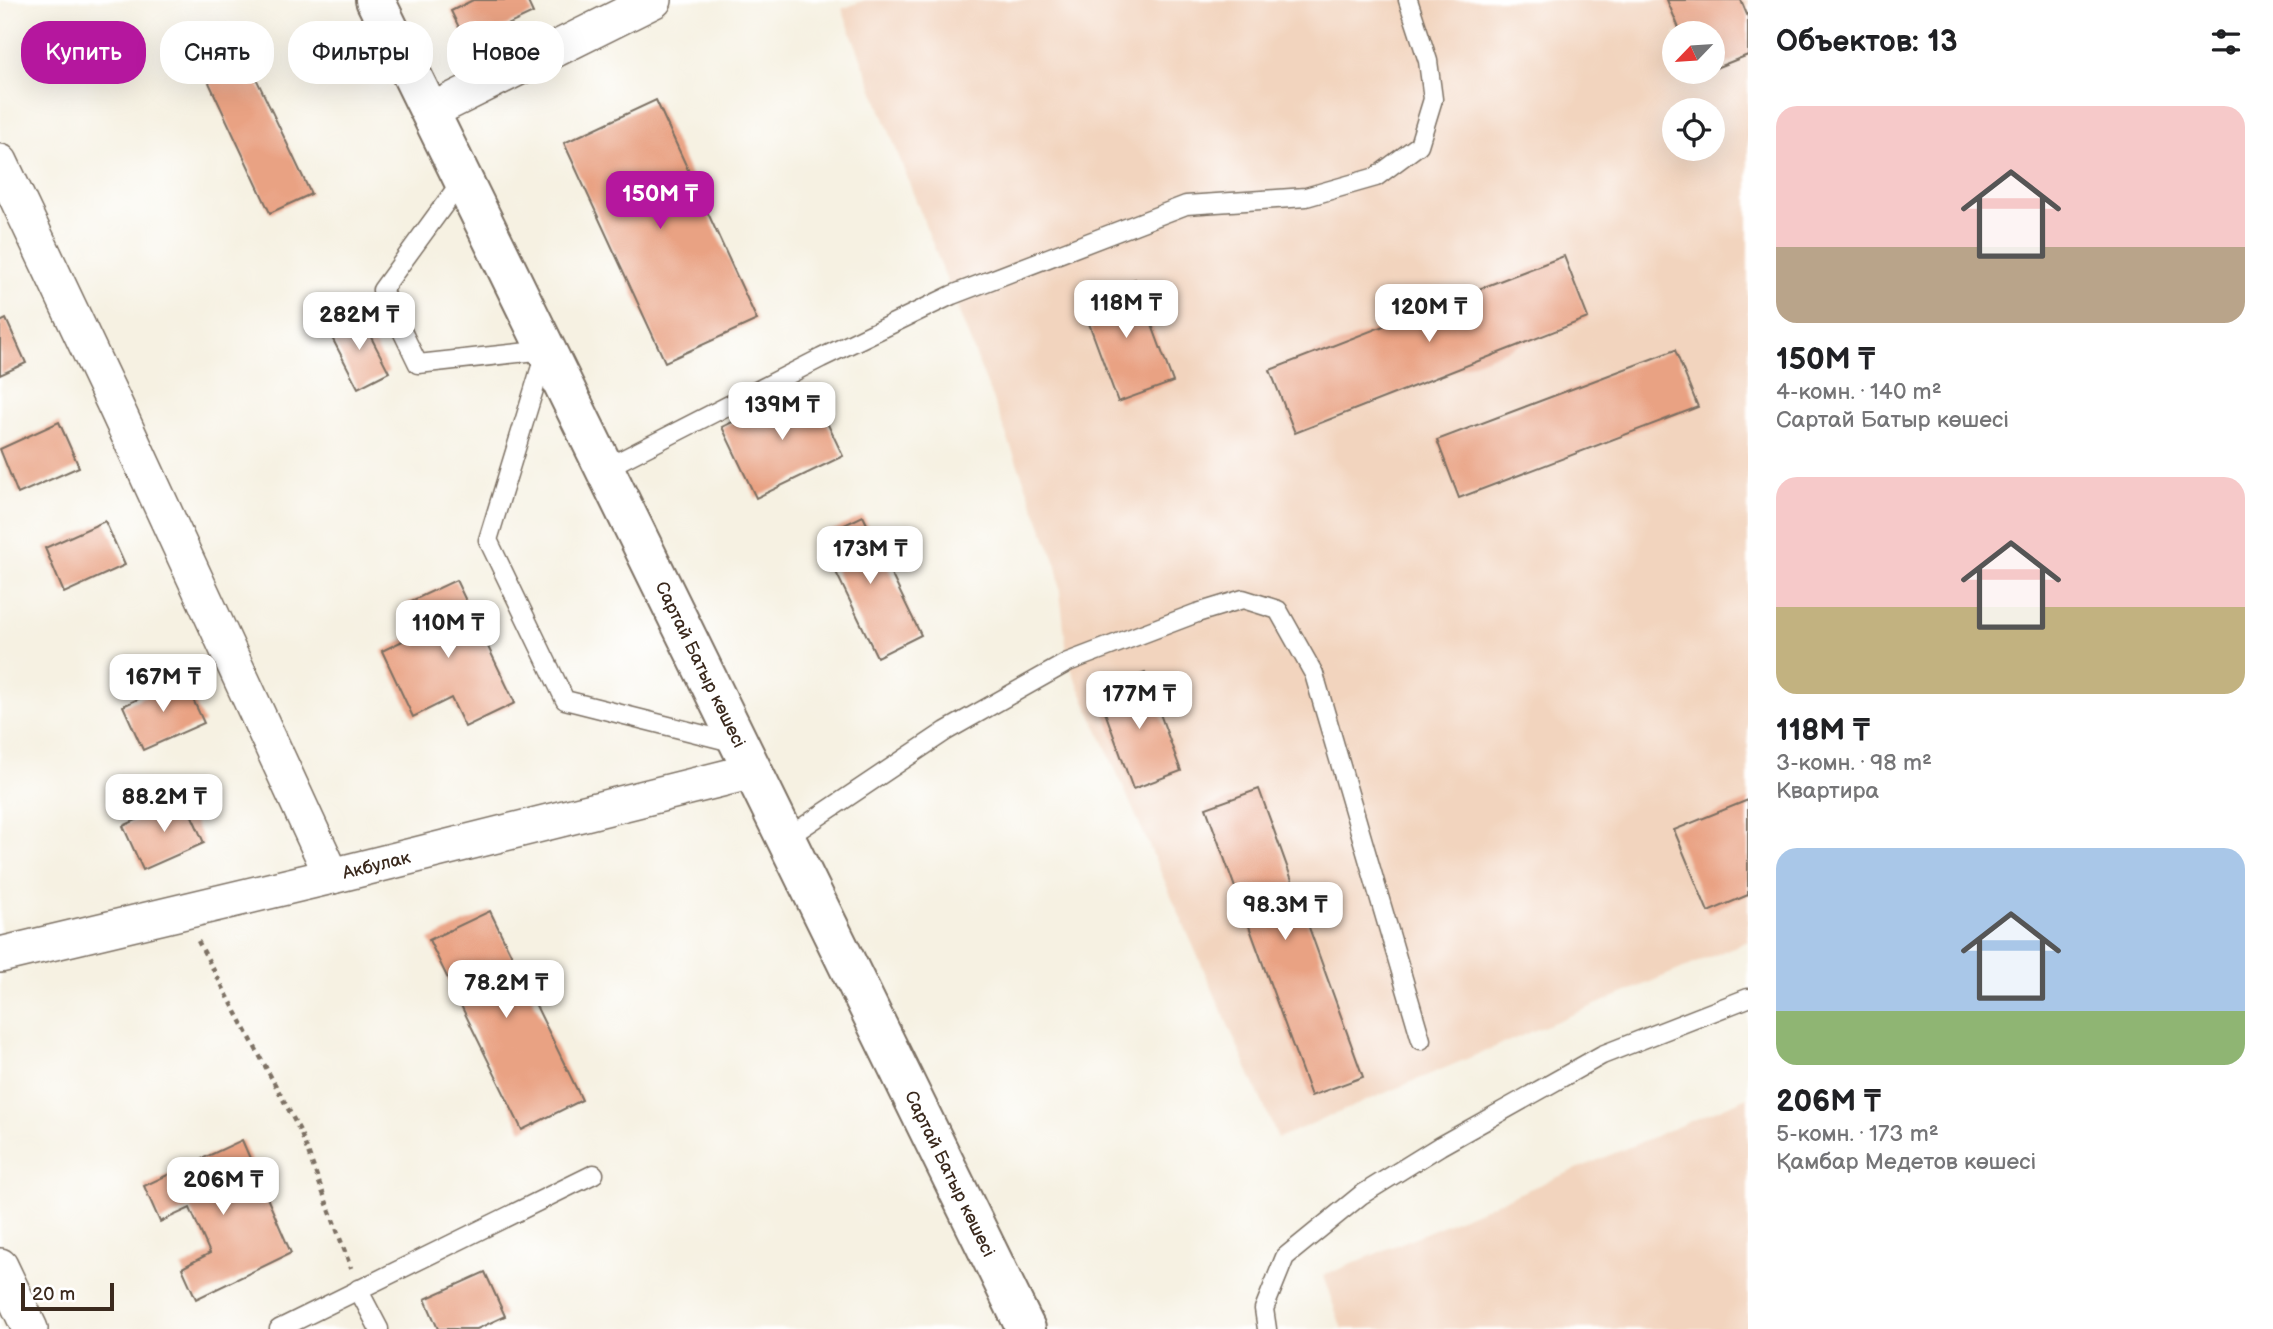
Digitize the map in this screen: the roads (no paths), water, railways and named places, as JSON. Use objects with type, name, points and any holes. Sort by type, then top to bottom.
[{"type":"highway","name":"Сартай Батыр көшесі","points":[[375,0],[1026,1329]]},
{"type":"street","points":[[430,111],[653,0]]},
{"type":"street","points":[[0,162],[332,876]]},
{"type":"street","name":"Акбулак","points":[[0,954],[332,876],[746,758]]},
{"type":"street","points":[[0,1266],[30,1329]]},
{"type":"lane","points":[[604,469],[821,358],[952,295],[1186,205],[1306,197],[1376,177],[1419,145],[1433,99],[1428,61],[1408,0]]},
{"type":"lane","points":[[463,179],[382,290],[418,364],[546,350],[488,540],[565,700],[746,758]]},
{"type":"lane","points":[[785,839],[946,731],[1068,662],[1243,598],[1278,610],[1314,674],[1422,1040]]},
{"type":"lane","points":[[1267,1329],[1264,1309],[1285,1257],[1361,1195],[1440,1146],[1602,1055],[1748,998]]},
{"type":"lane","points":[[279,1329],[594,1174]]},
{"type":"lane","points":[[358,1289],[379,1329]]}]
